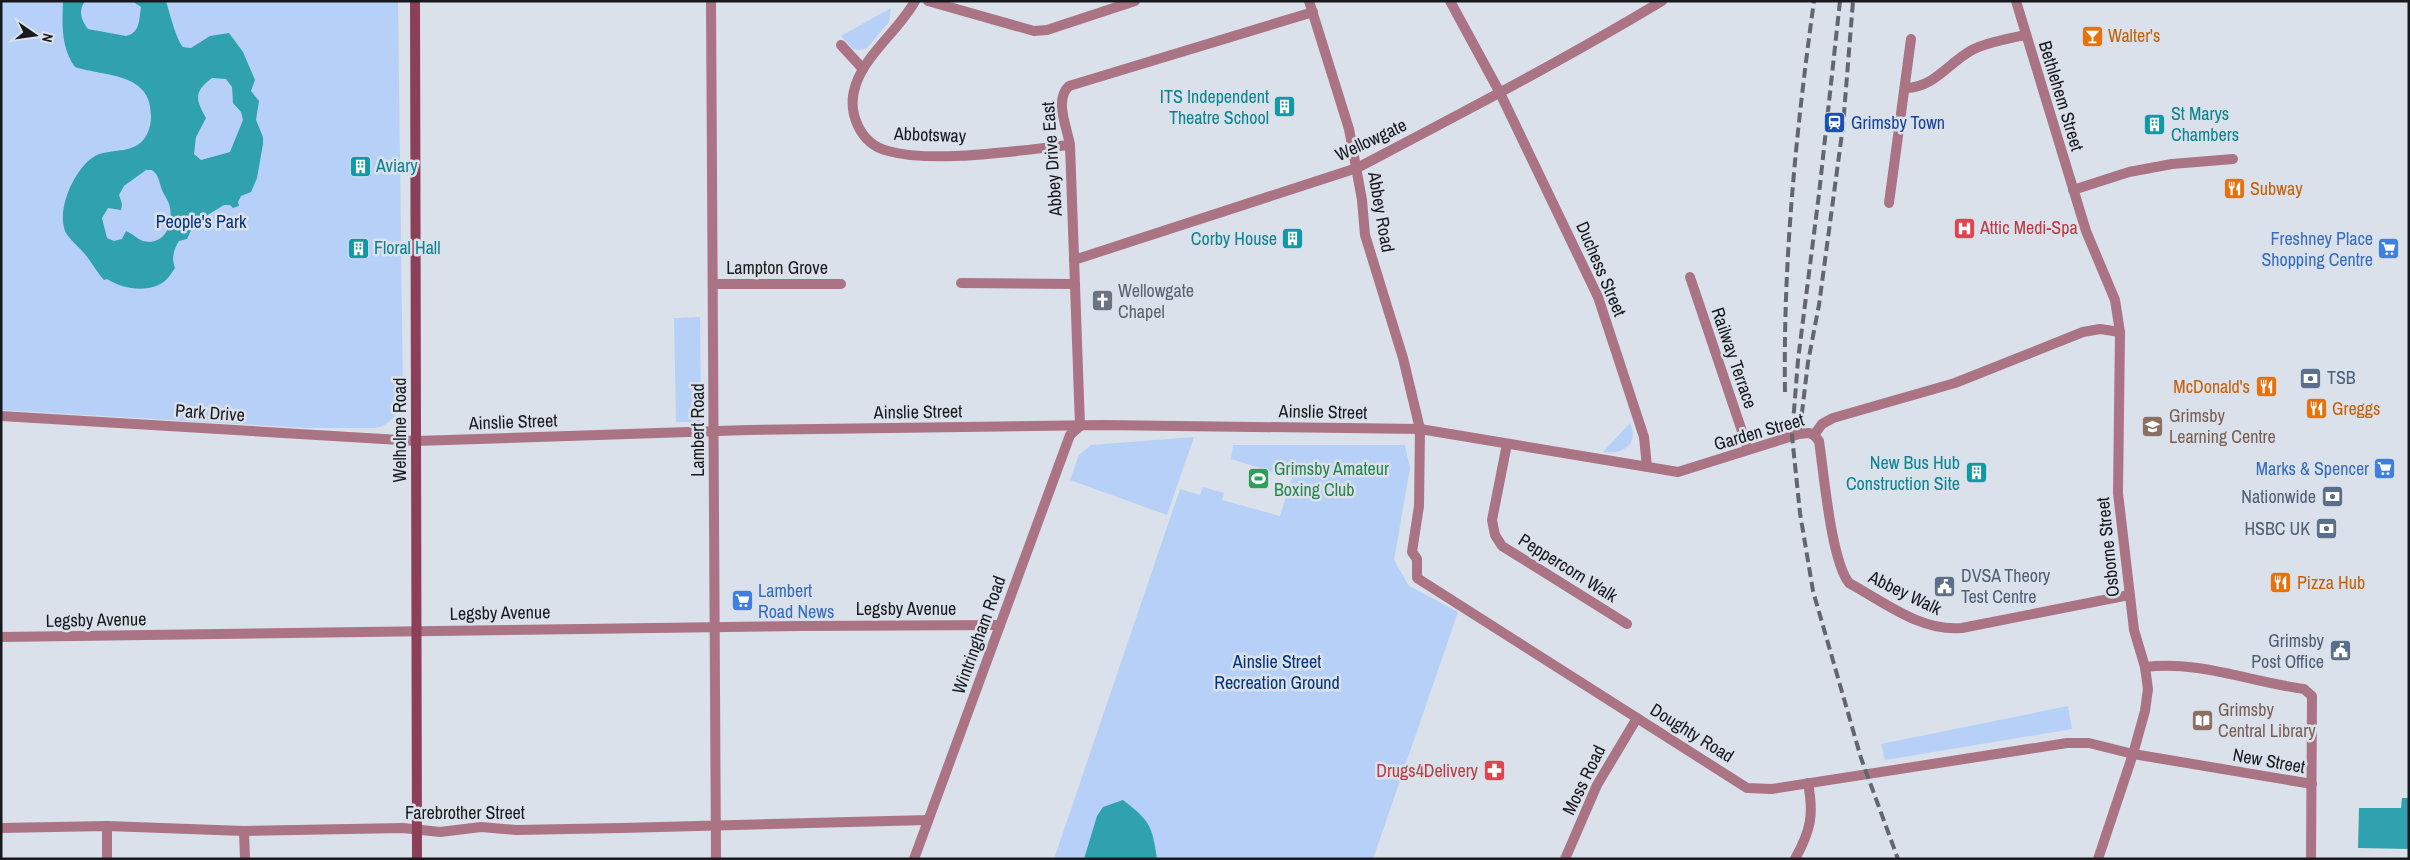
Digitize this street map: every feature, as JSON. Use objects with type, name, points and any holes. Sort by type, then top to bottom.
[{"type":"main road","name":"Welholme Road","points":[[416,1],[417,859]]},
{"type":"street","name":"Lambert Road","points":[[711,1],[716,859]]},
{"type":"street","name":"Abbotsway","points":[[915,1],[908,14],[863,69],[855,87],[854,116],[862,135],[878,148],[888,151],[944,156],[1070,145]]},
{"type":"street","points":[[928,1],[1034,31],[1047,30],[1135,1]]},
{"type":"street","name":"Abbey Road","points":[[1309,1],[1338,91],[1357,168],[1365,235],[1403,358],[1420,429]]},
{"type":"street","name":"Duchess Street","points":[[1450,1],[1500,93],[1598,297],[1644,438],[1647,467]]},
{"type":"street","name":"Wellowgate","points":[[1074,260],[1357,168],[1585,47],[1662,1]]},
{"type":"street","name":"Bethlehem Street","points":[[2016,1],[2086,231],[2115,300],[2120,332]]},
{"type":"street","name":"Abbey Drive East","points":[[1080,426],[1079,333],[1075,284],[1070,145],[1061,100],[1063,92],[1069,86],[1313,12]]},
{"type":"street","points":[[1906,88],[1920,87],[1926,84],[1974,49],[2025,35]]},
{"type":"street","points":[[1889,203],[1906,88],[1911,39]]},
{"type":"street","points":[[841,45],[863,69]]},
{"type":"street","points":[[2075,195],[2129,172],[2172,164],[2233,159]]},
{"type":"street","name":"Railway Terrace","points":[[1690,277],[1748,449]]},
{"type":"street","points":[[961,283],[1075,284]]},
{"type":"street","name":"Lampton Grove","points":[[714,284],[841,284]]},
{"type":"street","name":"Garden Street","points":[[1420,429],[1678,472],[1799,434],[1814,434],[1822,424],[1833,418],[1955,383],[2083,332],[2100,329],[2120,332]]},
{"type":"street","name":"Osborne Street","points":[[2098,859],[2133,754],[2148,689],[2145,667],[2134,630],[2118,493],[2120,332]]},
{"type":"street","name":"Park Drive","points":[[1,416],[416,441]]},
{"type":"street","name":"Ainslie Street","points":[[416,441],[714,431],[1080,426],[1420,429]]},
{"type":"street","name":"Wintringham Road","points":[[914,859],[1070,435],[1080,426]]},
{"type":"street","name":"Doughty Road","points":[[1420,429],[1419,506],[1412,552],[1417,559],[1417,578],[1747,788],[1772,788],[1808,783],[2067,743],[2089,743],[2133,754]]},
{"type":"street","name":"Abbey Walk","points":[[1814,434],[1819,441],[1836,552],[1843,575],[1849,583],[1919,622],[1938,628],[1962,628],[2129,595]]},
{"type":"street","name":"Peppercorn Walk","points":[[1507,444],[1492,520],[1495,535],[1502,546],[1627,624]]},
{"type":"street","name":"Legsby Avenue","points":[[1,637],[1000,625]]},
{"type":"street","points":[[2145,667],[2169,665],[2190,667],[2304,689],[2312,696],[2311,859]]},
{"type":"street","name":"Moss Road","points":[[1565,859],[1597,785],[1637,718]]},
{"type":"street","name":"New Street","points":[[2133,754],[2312,784]]},
{"type":"street","points":[[1795,859],[1809,829],[1812,816],[1808,783]]},
{"type":"street","name":"Farebrother Street","points":[[1,828],[107,826],[244,831],[417,829],[440,832],[481,828],[516,830],[928,820]]},
{"type":"street","points":[[107,826],[107,859]]},
{"type":"street","points":[[244,831],[245,859]]},
{"type":"green space","name":"People's Park","points":[[1,1],[398,1],[403,400],[393,418],[376,428],[306,428],[1,410]]},
{"type":"green space","points":[[891,8],[889,22],[867,48],[853,49],[841,36]]},
{"type":"green space","points":[[700,317],[701,422],[676,422],[674,318]]},
{"type":"green space","points":[[1630,423],[1633,437],[1631,442],[1623,450],[1603,452]]},
{"type":"green space","points":[[1194,437],[1167,515],[1070,480],[1079,455],[1091,445]]},
{"type":"green space","name":"Ainslie Street Recreation Ground","points":[[1233,445],[1405,445],[1410,468],[1394,560],[1409,586],[1458,612],[1373,859],[1054,859],[1180,489],[1200,495],[1203,487],[1224,493],[1222,500],[1280,516],[1292,478],[1231,459]]},
{"type":"green space","points":[[2068,706],[2072,729],[1885,760],[1881,744]]},
{"type":"shaded area","points":[[63,1],[85,1],[81,15],[88,29],[126,36],[134,32],[139,21],[141,7],[132,1],[166,1],[183,47],[191,48],[210,36],[229,33],[243,52],[255,80],[251,91],[259,101],[256,120],[263,137],[263,144],[257,178],[251,192],[241,196],[238,202],[239,206],[233,208],[230,205],[224,205],[193,226],[187,239],[179,241],[176,247],[173,257],[175,268],[166,280],[152,287],[128,287],[107,279],[104,280],[87,256],[66,233],[63,224],[65,202],[74,179],[80,170],[95,156],[106,152],[129,149],[139,144],[148,132],[151,117],[149,102],[144,92],[136,84],[113,75],[75,67],[70,60],[65,44]],"holes":[[[212,78],[226,79],[232,87],[233,103],[241,112],[243,120],[230,152],[201,160],[194,154],[196,137],[206,118],[198,101],[198,96],[202,88]],[[146,170],[152,170],[156,174],[168,202],[171,218],[167,232],[151,242],[143,241],[126,231],[122,239],[114,241],[107,238],[102,218],[108,208],[121,210],[122,204],[119,195],[124,186]]]},
{"type":"shaded area","points":[[2402,798],[2409,798],[2409,849],[2358,848],[2359,808],[2401,808]]},
{"type":"shaded area","points":[[1123,800],[1139,813],[1148,825],[1153,838],[1157,859],[1084,859],[1097,816],[1103,807]]},
{"type":"railway","points":[[1785,392],[1786,294],[1792,196],[1796,147],[1814,1]]},
{"type":"railway","points":[[1840,1],[1819,194],[1798,360],[1792,436],[1800,513],[1813,591],[1861,758],[1898,859]]},
{"type":"railway","points":[[1800,429],[1843,126],[1853,1]]},
{"type":"place","name":"Walter's","points":[[2092,36]]},
{"type":"place","name":"ITS Independent Theatre School","points":[[1285,107]]},
{"type":"place","name":"Grimsby Town","points":[[1835,123]]},
{"type":"place","name":"St Marys Chambers","points":[[2155,124]]},
{"type":"place","name":"Aviary","points":[[360,166]]},
{"type":"place","name":"Subway","points":[[2234,189]]},
{"type":"place","name":"Attic Medi-Spa","points":[[1964,228]]},
{"type":"place","name":"Corby House","points":[[1293,239]]},
{"type":"place","name":"Floral Hall","points":[[358,248]]},
{"type":"place","name":"Freshney Place Shopping Centre","points":[[2389,249]]},
{"type":"place","name":"Wellowgate Chapel","points":[[1102,301]]},
{"type":"place","name":"TSB","points":[[2311,378]]},
{"type":"place","name":"McDonald's","points":[[2266,387]]},
{"type":"place","name":"Greggs","points":[[2316,409]]},
{"type":"place","name":"Grimsby Learning Centre","points":[[2153,426]]},
{"type":"place","name":"Marks & Spencer","points":[[2385,469]]},
{"type":"place","name":"New Bus Hub Construction Site","points":[[1976,473]]},
{"type":"place","name":"Grimsby Amateur Boxing Club","points":[[1258,479]]},
{"type":"place","name":"Nationwide","points":[[2332,497]]},
{"type":"place","name":"HSBC UK","points":[[2326,529]]},
{"type":"place","name":"Pizza Hub","points":[[2281,583]]},
{"type":"place","name":"DVSA Theory Test Centre","points":[[1945,586]]},
{"type":"place","name":"Lambert Road News","points":[[742,601]]},
{"type":"place","name":"Grimsby Post Office","points":[[2340,651]]},
{"type":"place","name":"Grimsby Central Library","points":[[2202,720]]},
{"type":"place","name":"Drugs4Delivery","points":[[1494,771]]}]
